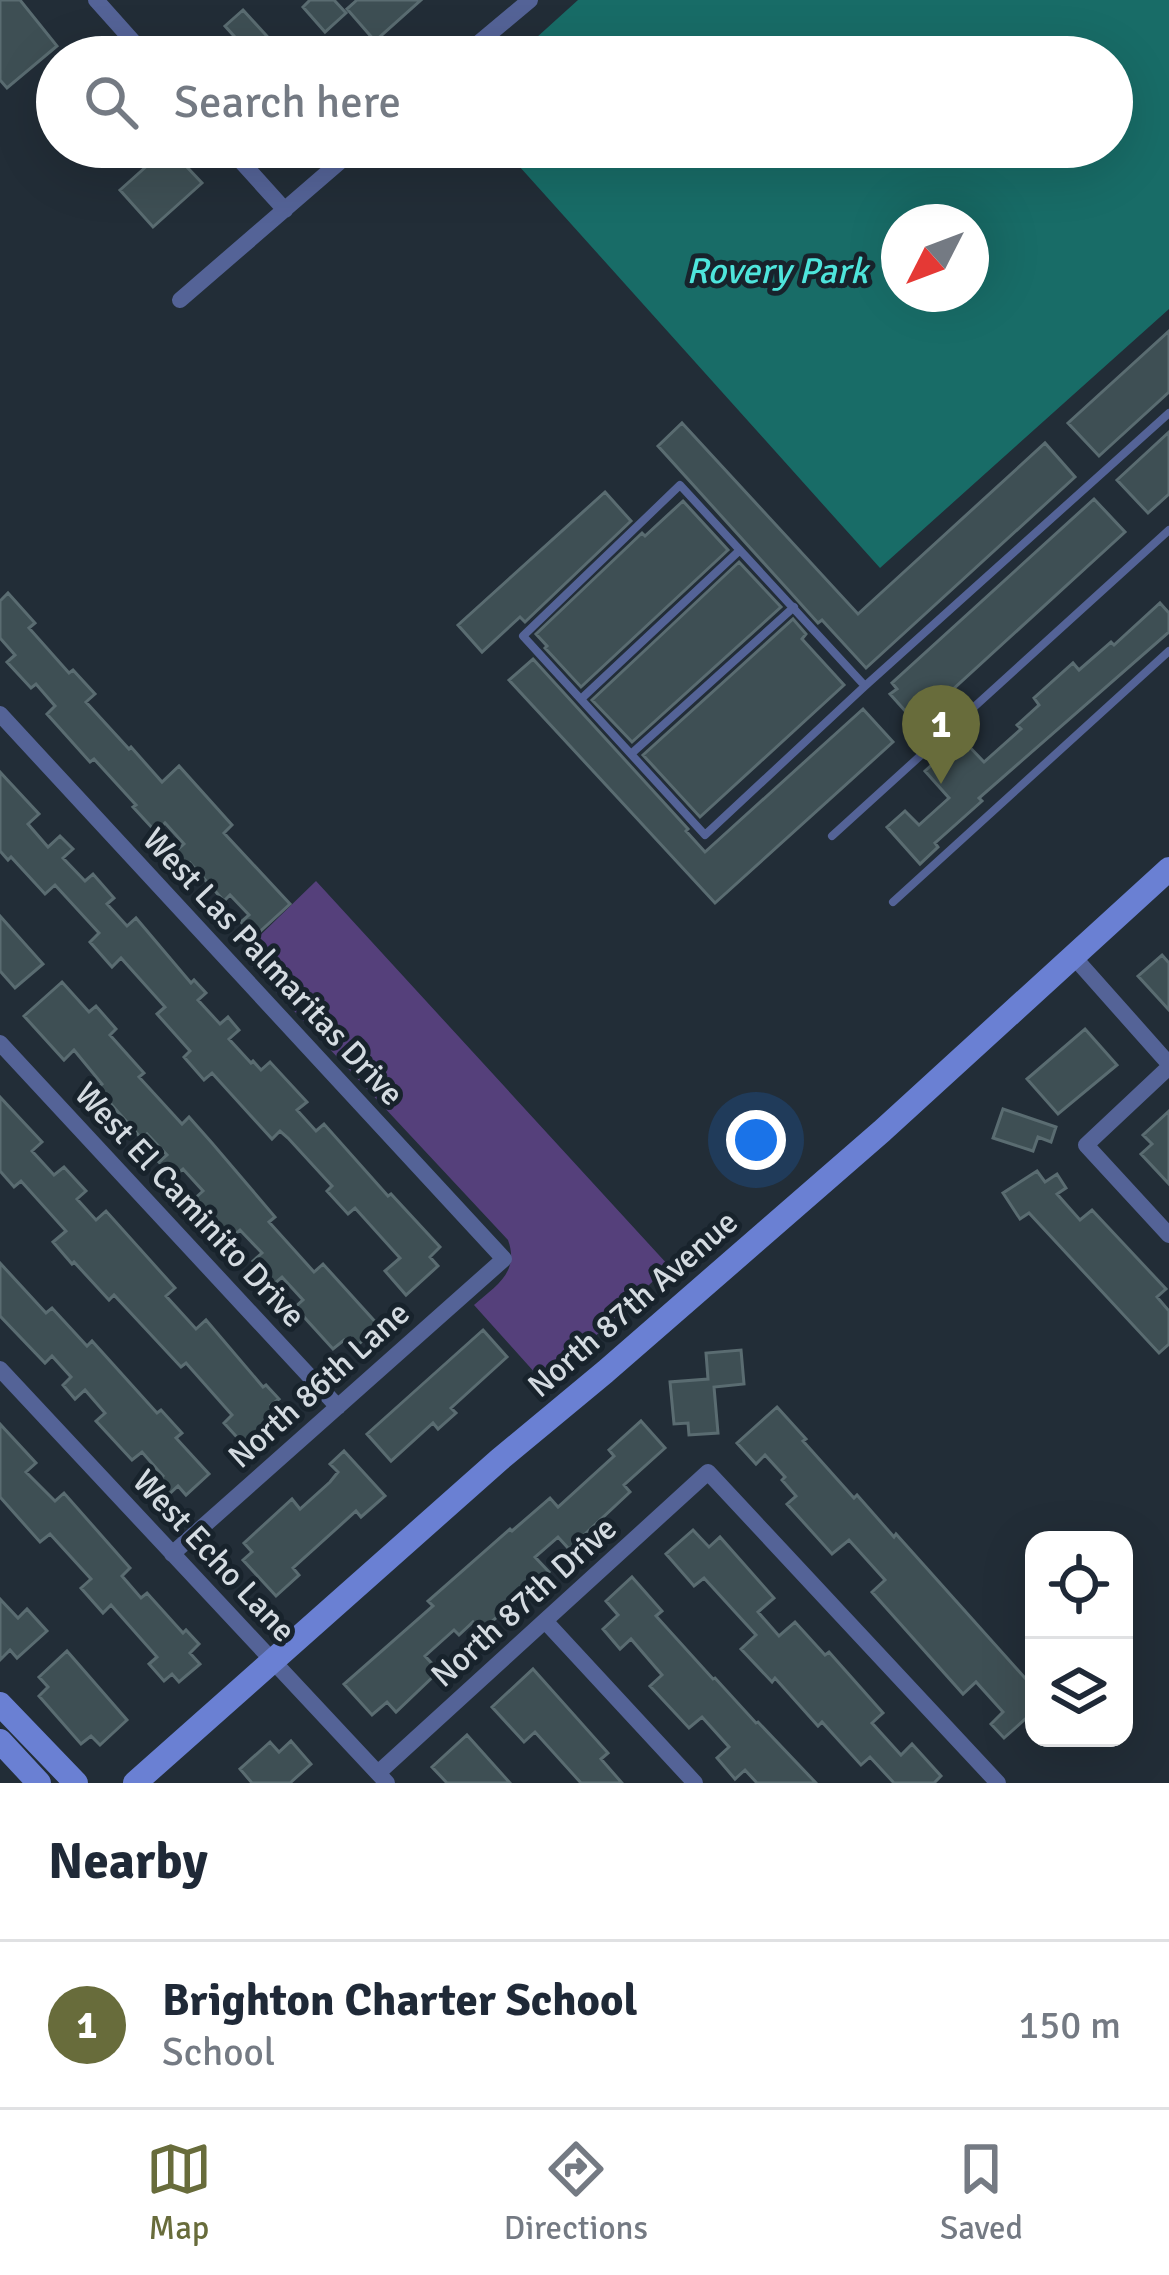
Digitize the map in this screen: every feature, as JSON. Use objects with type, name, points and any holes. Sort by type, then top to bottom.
[{"type":"street","points":[[96,0],[128,36]]},
{"type":"street","points":[[487,36],[530,0]]},
{"type":"street","points":[[247,168],[285,210]]},
{"type":"street","points":[[180,300],[333,168]]},
{"type":"street","name":"West Las Palmaritas Drive","points":[[0,714],[504,1259]]},
{"type":"street","name":"North 87th Avenue","points":[[135,1783],[882,1131],[1169,869]]},
{"type":"street","points":[[1073,956],[1169,1066],[1087,1145],[1169,1235]]},
{"type":"street","name":"West El Caminito Drive","points":[[0,1043],[338,1407]]},
{"type":"street","name":"North 86th Lane","points":[[172,1554],[504,1259]]},
{"type":"street","name":"West Echo Lane","points":[[0,1369],[382,1778]]},
{"type":"street","name":"North 87th Drive","points":[[382,1778],[709,1472],[998,1783]]},
{"type":"street","points":[[545,1622],[695,1783]]},
{"type":"street","points":[[0,1704],[76,1783]]},
{"type":"street","points":[[0,1741],[39,1783]]},
{"type":"lane","points":[[865,686],[680,485],[524,636],[705,835],[1169,413]]},
{"type":"lane","points":[[832,836],[1169,530]]},
{"type":"lane","points":[[580,698],[740,550]]},
{"type":"lane","points":[[632,754],[794,608]]},
{"type":"lane","points":[[893,902],[1169,651]]},
{"type":"shaded area","points":[[316,881],[669,1266],[545,1384],[474,1305],[508,1270],[508,1240],[241,954]]},
{"type":"water","name":"Rovery Park","points":[[578,0],[1169,0],[1169,309],[880,568],[521,168],[1133,168],[1133,36],[538,36]]},
{"type":"building","points":[[0,0],[20,0],[49,36],[36,36],[36,64],[7,88],[0,80]]},
{"type":"building","points":[[310,0],[334,0],[346,13],[325,32],[303,7]]},
{"type":"building","points":[[357,0],[421,0],[381,36],[371,36],[347,9]]},
{"type":"building","points":[[243,10],[267,36],[234,36],[225,26]]},
{"type":"building","points":[[145,168],[188,168],[202,183],[153,227],[120,190]]},
{"type":"building","points":[[1169,331],[1169,392],[1099,456],[1068,423]]},
{"type":"building","points":[[682,423],[858,614],[1045,443],[1075,477],[866,668],[822,620],[818,623],[658,446]]},
{"type":"building","points":[[1169,432],[1169,494],[1148,513],[1117,480]]},
{"type":"building","points":[[605,492],[631,521],[525,622],[520,617],[482,652],[458,625]]},
{"type":"building","points":[[1094,499],[1125,532],[916,723],[890,694],[897,689],[892,683]]},
{"type":"building","points":[[683,501],[728,550],[581,687],[536,634],[642,533],[645,536]]},
{"type":"building","points":[[739,562],[781,607],[632,742],[592,700]]},
{"type":"building","points":[[8,593],[35,623],[29,628],[95,694],[86,702],[162,782],[179,766],[232,825],[224,833],[290,904],[254,937],[241,922],[249,915],[230,895],[224,901],[190,863],[187,866],[175,852],[184,844],[165,823],[156,832],[94,759],[90,762],[47,714],[55,706],[36,684],[31,688],[7,662],[15,655],[0,638],[0,601]]},
{"type":"building","points":[[1160,603],[1169,613],[1169,632],[979,798],[982,801],[935,843],[938,847],[920,864],[887,827],[905,811],[919,825],[949,798],[925,771],[961,738],[984,762],[1021,729],[1017,725],[1039,705],[1034,698],[1073,663],[1079,670],[1111,642],[1114,645]]},
{"type":"building","points":[[793,619],[806,634],[802,639],[844,685],[700,817],[643,755]]},
{"type":"building","points":[[533,659],[705,852],[863,709],[893,742],[715,903],[509,680]]},
{"type":"building","points":[[0,772],[39,814],[28,824],[48,847],[60,836],[73,849],[63,858],[85,881],[93,874],[114,898],[107,904],[127,926],[136,918],[191,983],[194,980],[206,993],[198,1000],[220,1024],[228,1017],[239,1030],[229,1039],[251,1063],[261,1070],[270,1062],[307,1102],[297,1110],[316,1131],[324,1124],[440,1247],[430,1257],[438,1266],[406,1295],[385,1271],[400,1258],[355,1208],[348,1214],[327,1191],[332,1186],[288,1138],[280,1131],[272,1139],[212,1073],[204,1080],[184,1057],[190,1051],[157,1014],[165,1007],[121,958],[112,967],[90,942],[99,933],[55,885],[45,894],[0,851]]},
{"type":"building","points":[[0,916],[43,964],[15,988],[0,971]]},
{"type":"building","points":[[1162,955],[1169,963],[1169,1010],[1138,976]]},
{"type":"building","points":[[62,982],[89,1012],[96,1006],[116,1029],[110,1035],[144,1073],[139,1077],[182,1124],[189,1117],[275,1217],[269,1222],[314,1272],[323,1264],[379,1326],[352,1350],[344,1340],[333,1349],[295,1307],[303,1300],[282,1277],[274,1284],[253,1261],[262,1253],[240,1230],[230,1239],[194,1199],[203,1191],[183,1169],[173,1177],[159,1162],[167,1155],[147,1134],[142,1139],[94,1091],[102,1084],[74,1050],[64,1060],[24,1016]]},
{"type":"building","points":[[1085,1029],[1117,1065],[1058,1114],[1027,1079]]},
{"type":"building","points":[[0,1097],[42,1142],[32,1151],[54,1175],[64,1167],[86,1191],[77,1199],[96,1220],[106,1211],[175,1288],[166,1296],[196,1329],[206,1320],[263,1387],[279,1399],[271,1405],[280,1415],[245,1446],[224,1423],[232,1415],[186,1363],[181,1367],[114,1295],[109,1300],[72,1264],[53,1242],[66,1231],[21,1181],[14,1187],[0,1171]]},
{"type":"building","points":[[1003,1109],[1056,1127],[1051,1142],[1038,1137],[1033,1151],[993,1138]]},
{"type":"building","points":[[1169,1111],[1169,1184],[1141,1154],[1152,1144],[1143,1135]]},
{"type":"building","points":[[1037,1171],[1045,1182],[1057,1174],[1066,1188],[1057,1194],[1080,1220],[1092,1210],[1166,1289],[1157,1297],[1169,1311],[1169,1344],[1159,1353],[1029,1213],[1020,1219],[1003,1193]]},
{"type":"building","points":[[0,1263],[46,1313],[52,1308],[87,1346],[92,1341],[157,1413],[161,1410],[182,1433],[176,1438],[209,1474],[186,1495],[178,1486],[166,1497],[155,1484],[163,1476],[142,1452],[132,1460],[96,1421],[105,1413],[85,1390],[75,1399],[63,1385],[71,1377],[52,1356],[45,1363],[0,1316]]},
{"type":"building","points":[[483,1330],[507,1357],[451,1408],[456,1413],[438,1429],[433,1423],[391,1461],[367,1434]]},
{"type":"building","points":[[741,1350],[744,1384],[714,1387],[718,1433],[689,1435],[688,1423],[674,1424],[670,1382],[708,1379],[706,1353]]},
{"type":"building","points":[[777,1407],[854,1498],[857,1495],[894,1537],[896,1534],[1025,1678],[1025,1719],[1004,1738],[991,1724],[1003,1712],[976,1682],[963,1694],[872,1592],[885,1580],[849,1540],[832,1554],[787,1504],[796,1496],[782,1480],[785,1477],[765,1455],[756,1464],[737,1443]]},
{"type":"building","points":[[641,1421],[665,1448],[624,1485],[630,1492],[569,1549],[558,1537],[535,1557],[549,1572],[481,1631],[473,1622],[459,1635],[454,1630],[425,1656],[439,1671],[396,1712],[387,1702],[372,1715],[344,1684],[433,1606],[428,1601],[510,1529],[550,1498],[558,1507],[614,1456],[609,1450]]},
{"type":"building","points":[[0,1424],[36,1463],[26,1472],[55,1501],[64,1493],[130,1568],[122,1576],[141,1598],[147,1593],[199,1644],[190,1653],[200,1664],[179,1682],[172,1674],[164,1681],[149,1664],[157,1657],[111,1605],[103,1613],[81,1588],[91,1579],[50,1534],[40,1542],[0,1497]]},
{"type":"building","points":[[344,1451],[385,1496],[361,1517],[356,1511],[293,1568],[299,1575],[276,1596],[243,1560],[252,1552],[244,1543],[292,1499],[300,1509],[330,1482],[338,1472],[330,1464]]},
{"type":"building","points":[[693,1530],[709,1547],[720,1537],[774,1598],[758,1612],[779,1636],[795,1622],[825,1655],[829,1652],[883,1713],[872,1723],[901,1755],[912,1744],[941,1776],[934,1783],[894,1783],[870,1757],[861,1765],[775,1678],[772,1682],[741,1649],[756,1635],[704,1578],[694,1586],[666,1554]]},
{"type":"building","points":[[632,1577],[662,1611],[656,1616],[816,1783],[757,1783],[745,1770],[735,1779],[717,1758],[729,1747],[702,1717],[689,1728],[650,1686],[662,1675],[631,1639],[620,1649],[603,1629],[618,1615],[606,1601]]},
{"type":"building","points":[[0,1599],[18,1618],[27,1609],[47,1631],[17,1658],[10,1650],[0,1660]]},
{"type":"building","points":[[67,1651],[127,1720],[100,1745],[91,1736],[81,1744],[39,1696],[48,1687],[39,1677]]},
{"type":"building","points":[[533,1669],[608,1753],[601,1759],[622,1783],[581,1783],[535,1732],[524,1742],[492,1707]]},
{"type":"building","points":[[467,1735],[510,1783],[447,1783],[432,1767]]},
{"type":"building","points":[[291,1741],[311,1764],[290,1783],[252,1783],[240,1769],[270,1742],[279,1752]]},
{"type":"place","name":"Brighton Charter School","points":[[941,784]]}]
